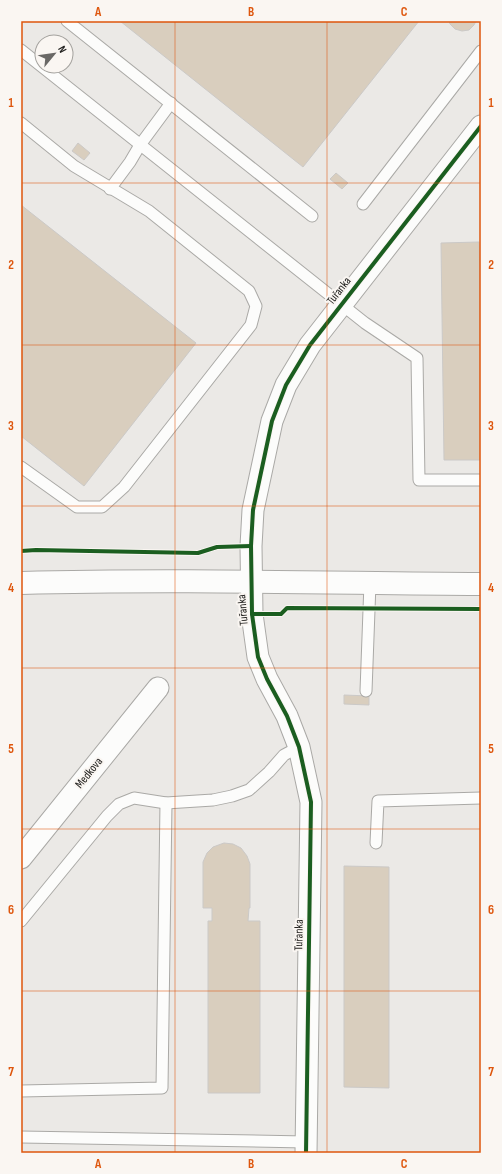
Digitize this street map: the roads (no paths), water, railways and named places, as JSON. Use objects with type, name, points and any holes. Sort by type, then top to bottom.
[{"type":"street","name":"Tuřanka","points":[[306,1148],[311,802],[300,747],[287,716],[267,679],[258,657],[252,614],[251,546],[253,510],[272,422],[286,384],[296,367],[310,345],[341,304],[481,126]]},
{"type":"street","points":[[21,583],[93,581],[251,581]]},
{"type":"street","name":"Tuřanka","points":[[251,581],[481,584]]},
{"type":"street","name":"Medkova","points":[[21,858],[158,688]]},
{"type":"lane","points":[[68,21],[312,216]]},
{"type":"lane","points":[[21,50],[365,323],[417,358],[419,480],[481,480]]},
{"type":"lane","points":[[363,204],[481,51]]},
{"type":"lane","points":[[110,188],[130,162],[140,144],[171,103]]},
{"type":"lane","points":[[21,123],[74,166],[149,211],[249,291],[256,306],[251,325],[124,487],[102,507],[77,507],[21,467]]},
{"type":"lane","points":[[366,691],[370,583]]},
{"type":"lane","points":[[21,921],[107,816],[119,804],[134,798],[166,802],[213,800],[232,796],[249,790],[269,772],[284,755],[300,747]]},
{"type":"lane","points":[[376,843],[378,801],[481,798]]},
{"type":"lane","points":[[21,1091],[162,1088],[166,802]]},
{"type":"lane","points":[[21,1137],[306,1148]]}]
